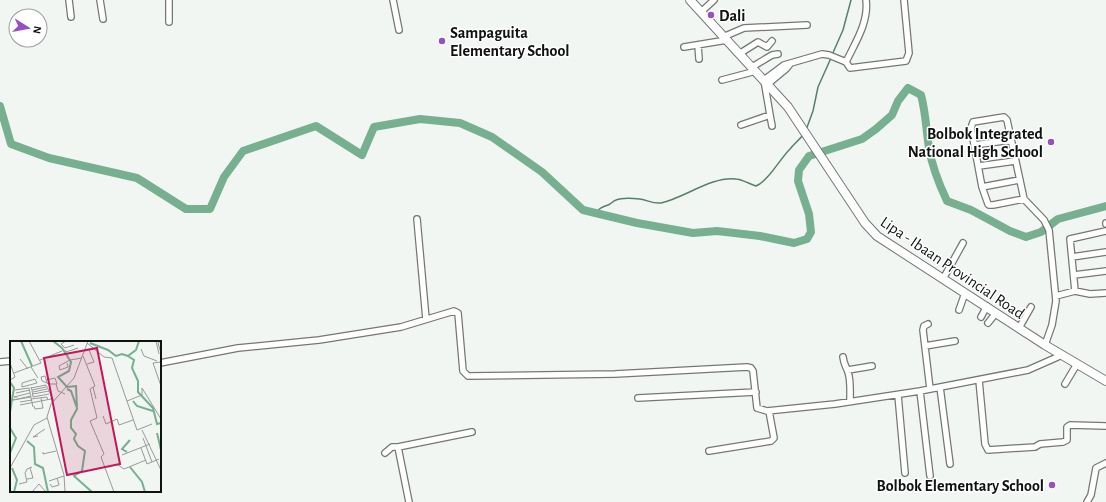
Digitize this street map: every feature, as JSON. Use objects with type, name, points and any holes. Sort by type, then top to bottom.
[{"type":"main road","name":"Lipa - Ibaan Provincial Road","points":[[690,0],[788,107],[865,224],[877,236],[987,306],[1044,345],[1106,381]]},
{"type":"street","points":[[69,0],[71,17]]},
{"type":"street","points":[[100,0],[103,19]]},
{"type":"street","points":[[169,0],[169,22]]},
{"type":"street","points":[[393,0],[399,30]]},
{"type":"street","points":[[700,12],[714,0]]},
{"type":"street","points":[[846,62],[866,18],[866,0]]},
{"type":"street","points":[[772,126],[766,82],[784,65],[822,54],[832,56],[846,62],[850,68],[906,61],[909,53],[904,0]]},
{"type":"street","points":[[684,47],[725,38],[744,28],[807,25]]},
{"type":"street","points":[[740,54],[758,42],[766,47],[772,41]]},
{"type":"street","points":[[698,45],[699,59]]},
{"type":"street","points":[[722,80],[754,69],[772,55],[778,54]]},
{"type":"street","points":[[742,125],[770,115]]},
{"type":"street","points":[[1024,199],[990,205],[986,200],[982,187],[971,128],[974,122],[1001,117],[1004,117],[1007,120],[1024,199],[1044,220],[1049,230],[1056,296],[1052,325],[1044,345]]},
{"type":"street","points":[[974,145],[1011,140]]},
{"type":"street","points":[[978,166],[1015,161]]},
{"type":"street","points":[[982,187],[1019,180]]},
{"type":"street","points":[[417,219],[426,319]]},
{"type":"street","points":[[1075,291],[1072,257],[1069,244],[1071,238],[1106,231]]},
{"type":"street","points":[[943,279],[962,243]]},
{"type":"street","points":[[1072,257],[1106,252]]},
{"type":"street","points":[[1074,275],[1106,271]]},
{"type":"street","points":[[1056,296],[1075,291],[1090,294],[1106,294]]},
{"type":"street","points":[[959,310],[965,293]]},
{"type":"street","points":[[981,317],[987,306]]},
{"type":"street","points":[[1019,328],[1031,308]]},
{"type":"street","points":[[161,364],[238,348],[319,340],[401,327],[454,311],[457,312],[463,371],[468,376],[615,374],[748,367],[753,371],[757,408],[769,411],[898,396],[940,388],[1028,370],[1062,355]]},
{"type":"street","points":[[988,323],[996,313]]},
{"type":"street","points":[[928,324],[923,328],[930,389]]},
{"type":"street","points":[[925,346],[955,341]]},
{"type":"street","points":[[843,357],[844,365],[848,370],[850,401]]},
{"type":"street","points":[[0,362],[10,361]]},
{"type":"street","points":[[1065,384],[1077,364]]},
{"type":"street","points":[[848,370],[872,366]]},
{"type":"street","points":[[979,380],[985,444],[988,450],[1035,447],[1040,444],[1064,442],[1067,440],[1067,427],[1070,425],[1106,426]]},
{"type":"street","points":[[940,388],[950,464]]},
{"type":"street","points":[[920,391],[930,476]]},
{"type":"street","points":[[638,398],[756,392]]},
{"type":"street","points":[[898,396],[905,473]]},
{"type":"street","points":[[709,451],[771,441],[774,438],[769,411]]},
{"type":"street","points":[[385,453],[392,447],[472,432]]},
{"type":"street","points":[[398,447],[410,502]]},
{"type":"street","points":[[1087,502],[1096,468],[1106,463]]},
{"type":"waterway","points":[[832,55],[843,30],[851,0]]},
{"type":"waterway","points":[[806,130],[813,111],[818,87],[831,58]]},
{"type":"waterway","points":[[0,106],[11,144],[49,158],[137,178],[186,209],[210,209],[224,177],[243,151],[316,126],[362,155],[374,127],[420,119],[460,123],[492,137],[542,172],[583,210],[637,223],[693,233],[717,231],[760,236],[794,243],[807,239],[811,232],[809,214],[798,181],[799,170],[809,156],[862,139],[892,115],[898,101],[908,88],[921,95],[932,162],[947,201],[971,210],[1010,231],[1026,237],[1041,232],[1058,219],[1106,206]]},
{"type":"waterway","points":[[595,213],[615,200],[634,198],[661,203],[708,184],[727,179],[738,179],[756,186],[765,180],[786,153],[803,135]]},
{"type":"place","name":"Dali","points":[[711,15]]},
{"type":"place","name":"Sampaguita Elementary School","points":[[442,41]]},
{"type":"place","name":"Bolbok Integrated National High School","points":[[1051,142]]},
{"type":"place","name":"Bolbok Elementary School","points":[[1052,485]]}]
